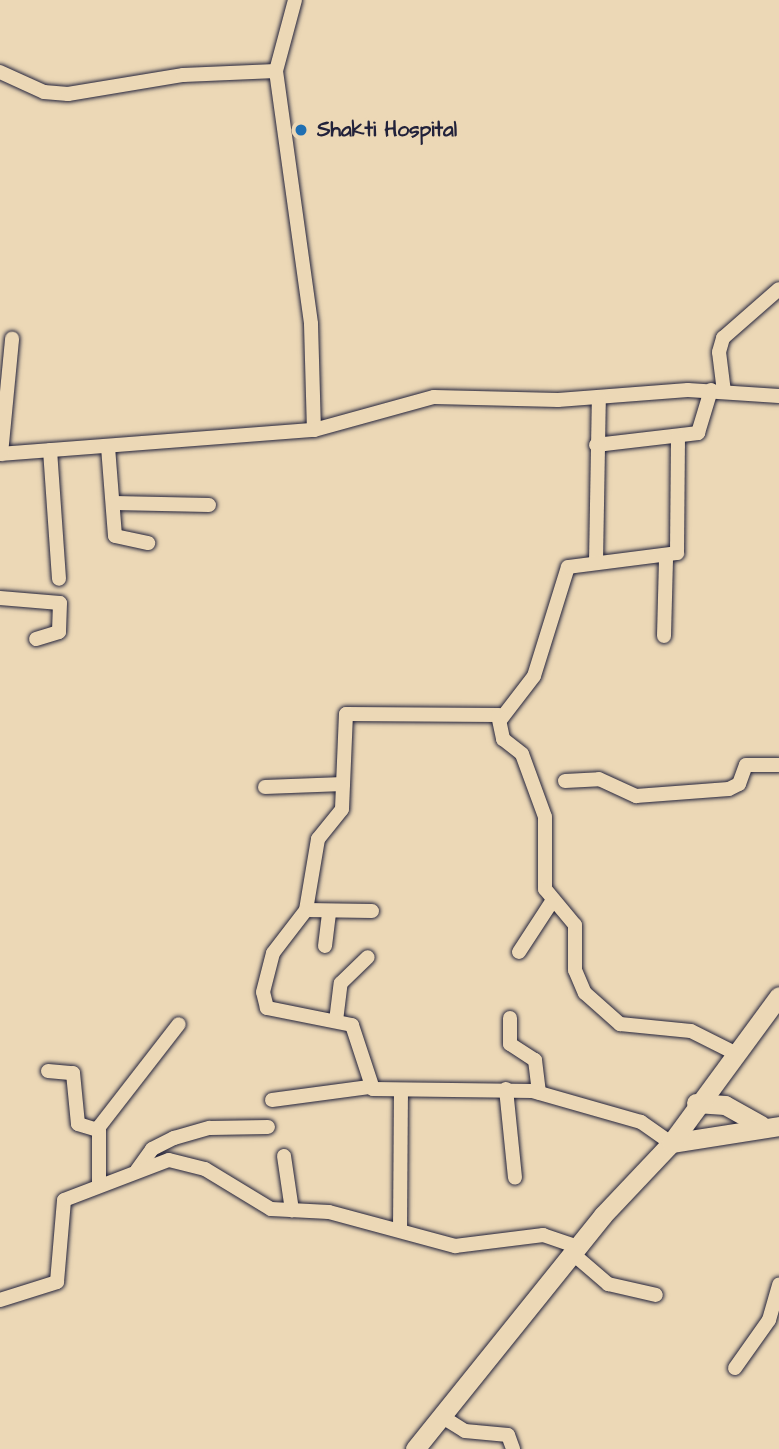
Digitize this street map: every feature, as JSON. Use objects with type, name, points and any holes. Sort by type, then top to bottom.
[{"type":"highway","points":[[415,1449],[575,1250],[670,1143],[696,1103],[779,996]]},
{"type":"highway","points":[[725,1105],[735,1054]]},
{"type":"highway","points":[[696,1103],[725,1105],[770,1125]]},
{"type":"highway","points":[[670,1143],[770,1125]]},
{"type":"street","points":[[295,0],[276,71],[311,324],[314,430]]},
{"type":"street","points":[[0,72],[44,92],[68,94],[183,75],[276,71]]},
{"type":"street","points":[[596,445],[678,436],[703,430],[718,391],[719,352],[723,338],[779,289]]},
{"type":"street","points":[[12,340],[1,454],[314,430],[434,397],[599,398],[718,391],[779,396]]},
{"type":"street","points":[[596,562],[596,445],[599,398]]},
{"type":"street","points":[[678,436],[679,547],[666,559],[596,562],[565,572],[534,676],[501,719],[503,739],[522,754],[545,817],[545,888],[551,903],[573,920],[575,970],[601,1011],[620,1024],[691,1031],[735,1054]]},
{"type":"street","points":[[108,447],[115,536],[148,543]]},
{"type":"street","points":[[50,450],[59,579]]},
{"type":"street","points":[[114,503],[209,505]]},
{"type":"street","points":[[664,636],[666,559]]},
{"type":"street","points":[[0,598],[60,603],[59,632],[36,639]]},
{"type":"street","points":[[369,1087],[360,1036],[336,1021],[265,1005],[273,953],[306,910],[318,839],[339,817],[343,784],[343,723],[350,712],[491,713],[501,719]]},
{"type":"street","points":[[565,781],[599,779],[636,796],[729,789],[739,784],[746,765],[779,765]]},
{"type":"street","points":[[265,787],[343,784]]},
{"type":"street","points":[[519,952],[551,903]]},
{"type":"street","points":[[306,910],[372,911]]},
{"type":"street","points":[[325,946],[329,911]]},
{"type":"street","points":[[336,1021],[341,983],[368,957]]},
{"type":"street","points":[[510,1018],[510,1044],[535,1060],[539,1093]]},
{"type":"street","points":[[99,1184],[98,1130],[180,1024]]},
{"type":"street","points":[[48,1071],[74,1073],[78,1124],[98,1130]]},
{"type":"street","points":[[272,1100],[369,1087],[401,1092],[506,1089],[539,1093],[641,1122],[670,1143]]},
{"type":"street","points":[[506,1089],[515,1178]]},
{"type":"street","points":[[400,1230],[401,1092]]},
{"type":"street","points":[[137,1170],[152,1149],[174,1138],[210,1128],[268,1127]]},
{"type":"street","points":[[284,1156],[292,1210]]},
{"type":"street","points":[[0,1300],[57,1282],[60,1205],[99,1184],[137,1170],[184,1161],[251,1202],[292,1210],[330,1212],[455,1246],[526,1235],[575,1250],[608,1284],[656,1295]]},
{"type":"street","points":[[735,1368],[769,1320],[779,1284]]},
{"type":"street","points":[[442,1416],[471,1433],[508,1435],[513,1449]]},
{"type":"place","name":"Shakti Hospital","points":[[301,130]]}]
